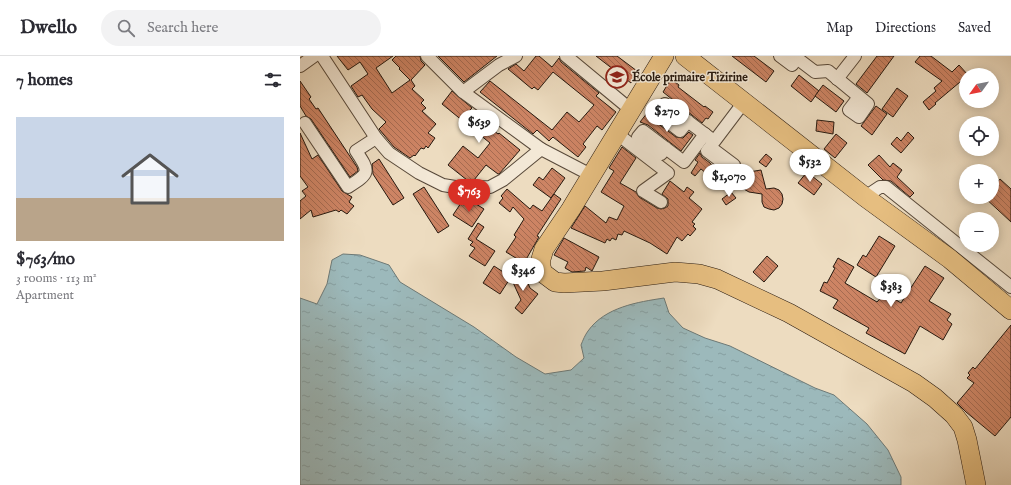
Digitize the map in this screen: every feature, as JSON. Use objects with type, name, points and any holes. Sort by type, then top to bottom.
[{"type":"main road","points":[[664,56],[630,109],[571,209],[544,249],[541,259],[543,273],[555,282],[574,283],[634,278],[675,272],[699,274],[734,286],[789,313],[854,348],[914,383],[934,398],[954,415],[963,427],[971,457],[976,485]]},
{"type":"main road","points":[[685,56],[865,197],[950,259],[1011,310]]},
{"type":"street","points":[[300,66],[314,56]]},
{"type":"street","points":[[322,56],[376,138],[389,153],[419,173],[443,185],[461,188],[490,187],[504,180],[541,149]]},
{"type":"street","points":[[427,56],[463,92],[541,149],[590,175]]},
{"type":"street","points":[[463,92],[500,65],[516,56]]},
{"type":"street","points":[[566,56],[630,109]]},
{"type":"street","points":[[780,56],[792,65],[796,57],[815,72],[828,71],[859,96]]},
{"type":"street","points":[[835,76],[846,56]]},
{"type":"street","points":[[835,76],[856,56]]},
{"type":"street","points":[[666,148],[680,159],[710,141],[744,102]]},
{"type":"street","points":[[688,121],[710,141]]},
{"type":"street","points":[[302,122],[348,187],[364,177],[366,172],[364,164],[356,151],[376,138]]},
{"type":"street","points":[[616,133],[668,174],[643,191],[661,202]]},
{"type":"street","points":[[865,197],[880,187],[886,187],[1011,287]]},
{"type":"water","points":[[343,254],[360,255],[389,265],[400,282],[474,327],[516,357],[545,374],[571,370],[584,358],[581,345],[584,338],[588,331],[603,316],[633,304],[664,298],[669,313],[683,328],[705,338],[730,346],[815,388],[834,395],[867,424],[888,450],[901,477],[901,485],[300,485],[300,298],[317,304],[327,284],[332,260]]},
{"type":"building","points":[[337,56],[393,56],[376,68],[392,93],[410,80],[392,60],[396,56],[420,56],[421,61],[425,65],[411,80],[415,86],[412,89],[424,100],[421,103],[426,108],[422,111],[436,124],[428,133],[435,138],[428,148],[426,146],[424,149],[421,148],[415,156],[414,155],[410,158],[394,147],[379,129],[386,122],[372,109],[362,95],[358,97],[351,86],[368,74],[360,62],[348,70]]},
{"type":"building","points":[[438,56],[497,56],[464,82]]},
{"type":"building","points":[[536,56],[539,56],[552,67],[559,58],[561,62],[599,93],[596,96],[616,112],[602,130],[597,126],[583,144],[586,147],[578,157],[553,137],[549,141],[537,130],[533,134],[480,92],[490,81],[552,130],[567,112],[579,122],[594,105],[553,72],[538,90],[534,87],[532,89],[508,69],[516,64],[524,71]]},
{"type":"building","points":[[596,56],[617,56],[637,71],[635,73],[637,75],[631,83]]},
{"type":"building","points":[[732,56],[754,56],[774,71],[766,82]]},
{"type":"building","points":[[877,56],[894,56],[867,93],[856,84]]},
{"type":"building","points":[[920,56],[931,56],[952,72],[959,65],[962,68],[959,68],[959,83],[929,110],[923,102],[936,91],[934,88],[942,81],[915,62]]},
{"type":"building","points":[[799,75],[819,91],[811,102],[791,86]]},
{"type":"building","points":[[671,79],[679,85],[678,87],[713,112],[708,119],[706,118],[702,123],[663,92]]},
{"type":"building","points":[[300,81],[311,97],[309,99],[316,109],[318,108],[357,167],[358,171],[350,177],[311,119],[306,116],[300,106]]},
{"type":"building","points":[[823,85],[844,101],[836,112],[815,96]]},
{"type":"building","points":[[897,88],[908,96],[893,117],[882,109]]},
{"type":"building","points":[[452,91],[472,108],[469,111],[520,150],[499,174],[486,165],[474,180],[467,180],[448,165],[463,146],[478,158],[490,143],[442,104]]},
{"type":"building","points":[[876,106],[887,114],[872,135],[861,126]]},
{"type":"building","points":[[648,112],[651,114],[653,120],[676,137],[683,138],[689,132],[693,135],[681,151],[648,125],[640,122]]},
{"type":"building","points":[[817,120],[834,122],[833,134],[816,131]]},
{"type":"building","points":[[908,132],[914,138],[901,153],[891,144],[897,137],[901,141]]},
{"type":"building","points":[[300,133],[312,159],[318,155],[342,191],[352,197],[349,202],[354,206],[347,214],[341,210],[339,212],[336,210],[313,217],[311,210],[300,219],[300,201],[306,196],[302,191],[308,187],[300,176]]},
{"type":"building","points":[[836,134],[847,143],[835,158],[824,149]]},
{"type":"building","points":[[622,147],[636,158],[620,183],[636,192],[639,197],[661,209],[668,206],[668,199],[662,194],[670,181],[684,192],[687,187],[694,192],[689,198],[702,209],[692,222],[695,224],[693,226],[696,229],[690,236],[688,234],[682,241],[677,237],[667,254],[650,243],[624,231],[622,235],[618,234],[616,240],[612,238],[610,241],[607,239],[605,243],[571,228],[585,206],[606,223],[609,217],[617,220],[624,206],[601,192],[614,171],[609,168]]},
{"type":"building","points":[[700,153],[702,157],[710,163],[729,188],[727,190],[701,169],[695,176],[691,173],[698,162],[695,160]]},
{"type":"building","points":[[766,154],[772,159],[766,167],[759,162]]},
{"type":"building","points":[[879,155],[890,167],[893,163],[902,170],[897,177],[914,193],[910,197],[891,181],[883,180],[868,165]]},
{"type":"building","points":[[379,159],[404,198],[393,205],[373,174],[372,164]]},
{"type":"building","points":[[552,168],[565,178],[551,198],[533,185],[539,177],[543,180]]},
{"type":"building","points":[[761,170],[766,189],[774,188],[779,190],[782,194],[782,204],[779,208],[774,210],[764,207],[762,202],[762,194],[749,192],[742,188],[742,179],[744,175],[749,172]]},
{"type":"building","points":[[807,172],[822,184],[814,195],[798,183]]},
{"type":"building","points":[[1000,179],[1011,189],[1011,222],[992,204],[999,204]]},
{"type":"building","points":[[424,187],[449,226],[438,233],[413,194]]},
{"type":"building","points":[[507,189],[530,209],[533,205],[542,211],[554,194],[561,199],[537,236],[539,237],[524,263],[506,252],[516,237],[514,235],[524,219],[513,207],[510,212],[499,203],[503,198],[501,196]]},
{"type":"building","points":[[731,192],[736,198],[726,205],[722,199]]},
{"type":"building","points":[[468,199],[484,209],[472,227],[453,215],[461,203],[464,205]]},
{"type":"building","points":[[478,223],[484,227],[476,239],[495,251],[485,266],[469,256],[475,248],[470,245],[473,242],[468,239]]},
{"type":"building","points":[[879,236],[895,246],[876,277],[857,265],[863,255],[866,257]]},
{"type":"building","points":[[564,238],[599,257],[592,271],[586,267],[585,271],[572,272],[565,268],[568,262],[554,255]]},
{"type":"building","points":[[767,256],[778,266],[764,282],[753,272]]},
{"type":"building","points":[[838,258],[854,267],[845,283],[877,302],[885,293],[901,303],[925,266],[944,278],[929,301],[951,314],[947,320],[952,324],[943,340],[920,326],[905,354],[866,333],[869,328],[833,308],[838,300],[820,291],[824,282],[827,283],[835,268],[833,267]]},
{"type":"building","points":[[494,266],[511,277],[500,294],[483,283]]},
{"type":"building","points":[[523,272],[530,288],[538,294],[522,314],[515,308],[521,300],[511,278]]},
{"type":"building","points":[[1011,325],[1011,417],[995,436],[957,403],[974,383],[967,378],[970,375],[968,373],[973,367],[975,369]]},
{"type":"place","name":"École primaire Tizirine","points":[[617,77]]}]
